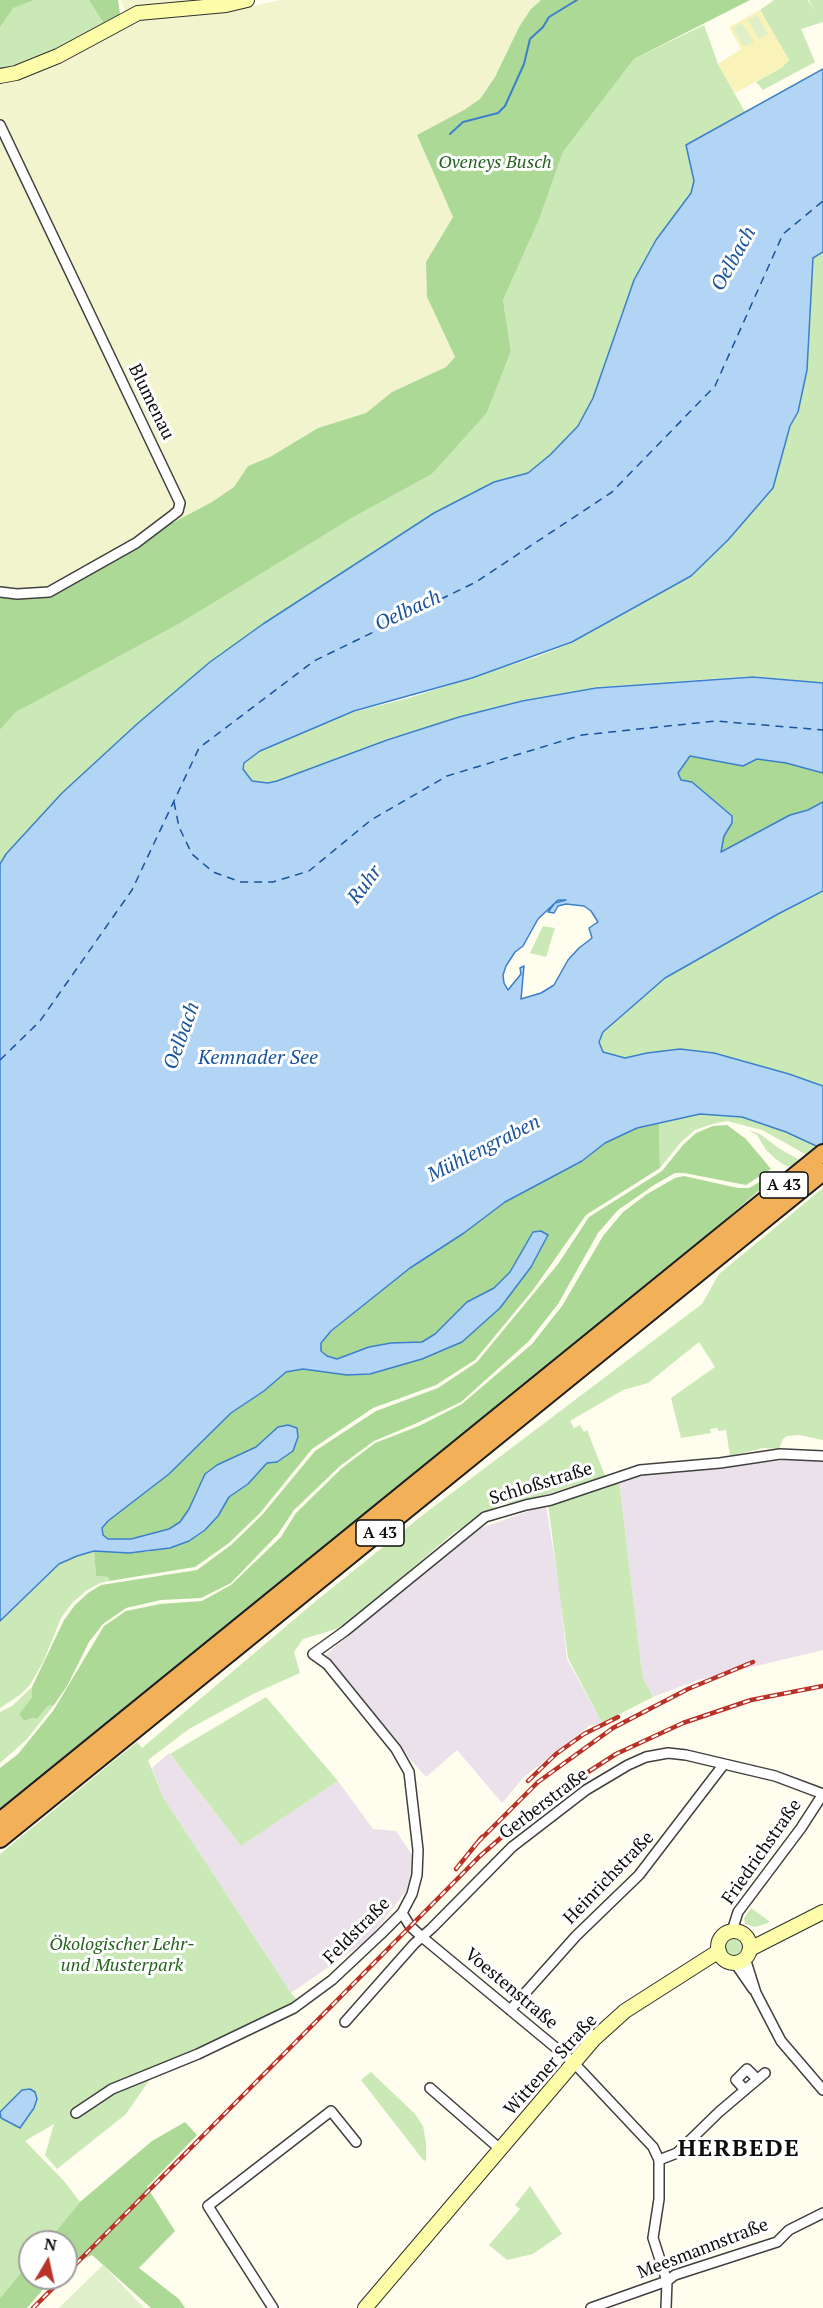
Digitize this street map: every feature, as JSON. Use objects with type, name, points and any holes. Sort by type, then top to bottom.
[{"type":"highway","name":"A 43","points":[[0,1839],[751,1221],[823,1153]]},
{"type":"highway","name":"A 43","points":[[0,1821],[751,1221],[823,1172]]},
{"type":"main road","points":[[0,76],[58,56],[138,13],[226,5],[247,0]]},
{"type":"main road","name":"Wittener Straße","points":[[365,2308],[573,2062],[625,2011],[692,1969],[737,1953],[823,1912]]},
{"type":"main road","points":[[732,1931],[741,1932],[737,1953],[719,1940],[732,1931]]},
{"type":"street","name":"Blumenau","points":[[0,125],[180,503],[178,511],[136,543],[49,592],[17,594],[0,592]]},
{"type":"street","name":"Schloßstraße","points":[[313,1654],[345,1631],[485,1517],[572,1494],[640,1470],[720,1463],[780,1454],[823,1456]]},
{"type":"street","name":"Feldstraße","points":[[76,2114],[112,2089],[198,2054],[285,2014],[332,1980],[402,1913],[412,1894],[417,1875],[418,1850],[409,1772],[396,1749],[327,1664],[313,1654]]},
{"type":"street","name":"Gerberstraße","points":[[345,2022],[422,1936],[525,1835],[578,1795],[610,1775],[646,1757],[668,1753],[724,1764],[775,1776],[823,1794]]},
{"type":"street","name":"Heinrichstraße","points":[[510,2010],[576,1936],[639,1875],[724,1764]]},
{"type":"street","name":"Friedrichstraße","points":[[732,1931],[738,1912],[801,1828],[823,1794]]},
{"type":"street","name":"Voestenstraße","points":[[402,1913],[410,1926],[573,2062],[653,2147],[659,2160]]},
{"type":"street","points":[[737,1953],[781,2041],[823,2090]]},
{"type":"street","points":[[666,2308],[667,2282],[653,2238],[659,2199],[659,2160],[677,2153],[719,2112],[745,2090],[761,2076],[747,2069],[736,2080],[745,2090]]},
{"type":"street","points":[[430,2088],[500,2149]]},
{"type":"street","points":[[273,2308],[208,2206],[331,2111],[356,2142]]},
{"type":"street","name":"Meesmannstraße","points":[[591,2308],[667,2282],[675,2275],[777,2242],[789,2230],[822,2215]]},
{"type":"shaded area","points":[[823,1459],[823,1650],[698,1680],[653,1697],[643,1678],[619,1481],[633,1476],[788,1460]]},
{"type":"shaded area","points":[[546,1505],[559,1586],[567,1659],[602,1723],[589,1726],[524,1777],[502,1803],[457,1750],[426,1777],[396,1744],[325,1656],[405,1585],[481,1528]]},
{"type":"shaded area","points":[[169,1753],[241,1846],[338,1781],[373,1829],[396,1831],[414,1858],[410,1886],[369,1939],[291,1993],[163,1797],[152,1768]]},
{"type":"green space","points":[[0,0],[113,0],[116,20],[67,48],[0,72]]},
{"type":"green space","points":[[0,0],[34,0],[13,8],[0,27]]},
{"type":"green space","points":[[89,0],[118,0],[120,15],[104,23]]},
{"type":"green space","points":[[121,0],[203,0],[125,11]]},
{"type":"green space","points":[[281,0],[541,0],[531,9],[519,27],[495,77],[480,99],[465,110],[417,135],[453,217],[426,262],[427,297],[455,357],[446,367],[392,392],[366,413],[318,428],[270,457],[248,466],[235,487],[212,502],[47,589],[0,587],[0,80],[45,69],[143,20],[216,14]]},
{"type":"green space","name":"Oveneys Busch","points":[[541,0],[750,0],[634,59],[563,152],[539,220],[503,300],[511,351],[487,413],[432,474],[350,519],[180,623],[16,712],[0,730],[0,587],[47,589],[212,502],[234,487],[248,466],[270,457],[318,428],[366,413],[392,392],[446,367],[455,357],[427,297],[426,262],[453,217],[417,135],[480,99],[495,77],[519,27],[531,9]]},
{"type":"green space","points":[[774,0],[808,0],[815,12],[809,0],[823,0],[823,22],[801,29],[815,62],[763,90],[756,82],[781,68],[789,60],[760,10]]},
{"type":"green space","points":[[757,15],[768,34],[759,39],[748,20]]},
{"type":"green space","points":[[742,23],[754,42],[744,47],[733,28]]},
{"type":"green space","points":[[704,25],[718,64],[745,112],[686,145],[694,181],[691,193],[656,240],[622,312],[593,398],[578,426],[550,455],[528,473],[494,482],[434,513],[375,550],[210,662],[137,724],[62,793],[6,854],[0,864],[0,730],[16,712],[432,474],[487,413],[511,351],[503,300],[539,220],[563,152],[634,59]]},
{"type":"green space","points":[[823,252],[823,683],[753,676],[597,687],[522,700],[459,717],[387,739],[277,781],[259,783],[247,777],[243,769],[244,763],[260,751],[354,712],[409,698],[572,643],[691,576],[728,540],[773,488],[790,426],[798,412],[807,370],[813,258]]},
{"type":"green space","points":[[690,756],[742,765],[757,759],[786,763],[823,773],[823,802],[808,810],[790,815],[720,852],[724,836],[732,823],[732,816],[681,780],[678,773]]},
{"type":"green space","points":[[823,891],[823,1086],[758,1066],[647,1053],[625,1058],[603,1052],[598,1042],[602,1032],[665,978]]},
{"type":"green space","points":[[543,926],[555,928],[546,957],[530,953]]},
{"type":"green space","points":[[700,1114],[742,1117],[785,1132],[823,1149],[823,1164],[762,1130],[727,1121],[695,1130],[681,1142],[660,1168],[659,1122]]},
{"type":"green space","points":[[659,1122],[660,1168],[586,1215],[533,1290],[475,1360],[436,1385],[373,1408],[312,1449],[260,1513],[229,1543],[195,1567],[109,1581],[108,1577],[96,1576],[94,1551],[147,1552],[189,1541],[205,1530],[218,1516],[229,1497],[248,1484],[267,1463],[277,1462],[293,1451],[298,1437],[278,1427],[256,1447],[217,1465],[205,1474],[189,1509],[180,1522],[169,1529],[131,1539],[108,1539],[103,1535],[102,1528],[108,1521],[169,1474],[231,1413],[264,1391],[286,1372],[303,1369],[347,1375],[370,1374],[422,1359],[442,1351],[500,1308],[531,1267],[548,1236],[541,1231],[533,1232],[510,1272],[494,1288],[467,1302],[435,1334],[422,1342],[391,1343],[369,1347],[337,1359],[327,1356],[321,1350],[321,1343],[332,1331],[410,1268],[464,1233],[505,1202],[583,1161],[605,1143],[637,1128]]},
{"type":"green space","points":[[727,1125],[746,1139],[771,1169],[746,1185],[675,1173],[618,1210],[598,1233],[558,1304],[529,1341],[461,1402],[374,1441],[340,1466],[294,1510],[278,1534],[231,1583],[201,1598],[161,1600],[126,1608],[103,1624],[89,1642],[67,1686],[54,1705],[48,1706],[37,1719],[24,1721],[19,1714],[32,1697],[32,1687],[64,1620],[88,1593],[101,1585],[197,1570],[231,1545],[262,1515],[315,1451],[376,1411],[438,1388],[477,1362],[558,1264],[589,1217],[662,1171],[696,1133],[713,1126]]},
{"type":"green space","points":[[748,1130],[760,1134],[780,1149],[823,1173],[786,1166],[766,1150],[757,1135]]},
{"type":"green space","points":[[773,1174],[776,1176],[699,1242],[0,1808],[0,1768],[18,1754],[53,1711],[104,1626],[126,1611],[160,1604],[202,1601],[231,1585],[281,1537],[296,1513],[342,1468],[375,1443],[419,1426],[462,1404],[532,1344],[562,1306],[603,1236],[623,1212],[647,1194],[675,1178],[684,1176],[738,1188],[749,1188]]},
{"type":"green space","name":"Ökologischer Lehr- und Musterpark","points":[[823,1188],[823,1440],[799,1435],[787,1436],[783,1439],[779,1449],[763,1448],[730,1456],[726,1430],[710,1429],[711,1433],[681,1438],[671,1398],[715,1367],[699,1342],[648,1383],[623,1390],[570,1421],[574,1428],[580,1425],[584,1432],[587,1430],[605,1476],[518,1503],[501,1504],[452,1534],[343,1627],[303,1639],[294,1652],[300,1673],[253,1694],[189,1729],[148,1760],[163,1797],[291,1993],[302,2006],[152,2076],[126,2114],[57,2169],[45,2155],[54,2124],[25,2141],[64,2181],[80,2202],[57,2230],[18,2230],[18,2276],[0,2298],[0,1854],[137,1742],[142,1748],[316,1601],[424,1514],[702,1304],[719,1274]]},
{"type":"green space","points":[[619,1481],[643,1678],[653,1697],[602,1723],[568,1658],[548,1504]]},
{"type":"green space","points":[[94,1551],[96,1576],[108,1577],[109,1581],[86,1591],[72,1603],[61,1618],[43,1662],[30,1685],[0,1708],[0,1621],[60,1564]]},
{"type":"green space","points":[[32,1687],[32,1697],[19,1714],[24,1721],[37,1719],[48,1706],[54,1705],[26,1740],[0,1763],[0,1712],[12,1706]]},
{"type":"green space","points":[[266,1697],[338,1781],[241,1846],[170,1754]]},
{"type":"green space","points":[[751,1908],[769,1921],[768,1923],[755,1927],[745,1924],[744,1918]]},
{"type":"green space","points":[[734,1938],[740,1941],[743,1947],[740,1953],[734,1956],[728,1953],[725,1947],[728,1941]]},
{"type":"green space","points":[[371,2072],[415,2114],[423,2126],[426,2160],[424,2161],[361,2080]]},
{"type":"green space","points":[[185,2122],[197,2135],[147,2187],[175,2231],[139,2268],[179,2299],[185,2308],[151,2308],[92,2255],[78,2262],[78,2230],[57,2230],[80,2202],[152,2141]]},
{"type":"green space","points":[[530,2186],[562,2234],[533,2254],[507,2260],[489,2245],[520,2209],[515,2205]]},
{"type":"green space","points":[[103,2265],[144,2308],[59,2308]]},
{"type":"green space","points":[[18,2276],[18,2290],[43,2290],[27,2308],[0,2308],[0,2298]]},
{"type":"sand","points":[[760,10],[789,60],[781,68],[735,93],[718,64],[741,49],[729,27]]},
{"type":"water","name":"Kemnader See","points":[[823,69],[823,252],[813,258],[807,370],[798,412],[790,426],[773,488],[728,540],[691,576],[572,642],[472,678],[354,711],[260,751],[244,763],[243,769],[252,781],[268,783],[277,781],[387,740],[459,717],[522,701],[596,688],[753,677],[823,683],[823,773],[786,763],[757,759],[743,766],[690,756],[678,773],[681,780],[692,782],[732,816],[732,823],[724,836],[721,852],[790,815],[808,810],[823,802],[823,891],[665,978],[603,1032],[599,1042],[603,1052],[625,1058],[680,1049],[714,1053],[823,1086],[823,1149],[786,1132],[742,1117],[700,1114],[637,1128],[605,1143],[582,1161],[505,1202],[464,1233],[410,1268],[331,1331],[321,1343],[321,1351],[337,1359],[369,1347],[391,1343],[422,1342],[435,1334],[467,1302],[494,1288],[510,1272],[533,1232],[541,1231],[548,1235],[531,1267],[500,1308],[462,1342],[422,1359],[370,1374],[347,1375],[303,1369],[286,1372],[264,1391],[231,1413],[169,1474],[102,1528],[103,1535],[108,1539],[131,1539],[169,1529],[180,1522],[189,1509],[205,1474],[217,1465],[256,1447],[278,1427],[288,1425],[297,1428],[298,1437],[293,1451],[277,1462],[267,1463],[248,1484],[229,1497],[218,1516],[205,1530],[189,1541],[170,1548],[129,1553],[94,1551],[77,1556],[59,1564],[0,1621],[0,864],[6,854],[62,793],[137,724],[210,662],[263,624],[434,513],[494,482],[528,473],[550,455],[578,426],[593,398],[634,280],[656,240],[691,193],[694,181],[686,145]],"holes":[[[558,900],[566,900],[555,903],[548,912],[554,913],[558,906],[566,904],[584,906],[591,911],[598,922],[589,928],[592,938],[568,960],[554,985],[541,993],[521,999],[524,966],[520,968],[521,974],[508,990],[503,975],[506,966],[515,952],[523,946],[538,919]]]},
{"type":"water","points":[[30,2089],[35,2092],[37,2099],[34,2108],[20,2128],[1,2118],[0,2112],[22,2090]]},
{"type":"waterway","points":[[450,134],[463,122],[498,113],[505,106],[524,64],[530,39],[543,27],[549,17],[577,0]]},
{"type":"ferry route","points":[[0,1060],[40,1021],[132,890],[199,748],[314,661],[476,582],[612,492],[715,386],[783,234],[823,201]]},
{"type":"ferry route","points":[[174,802],[179,827],[192,854],[213,872],[241,882],[273,882],[309,871],[371,820],[447,776],[582,735],[716,721],[823,730]]},
{"type":"railway","points":[[478,1842],[538,1782],[613,1728],[688,1689],[753,1662]]},
{"type":"railway","points":[[78,2262],[480,1856],[543,1801],[616,1754],[683,1723],[751,1700],[823,1686]]},
{"type":"railway","points":[[528,1781],[556,1754],[584,1734],[618,1717]]},
{"type":"railway","points":[[456,1869],[482,1837]]},
{"type":"railway","points":[[33,2308],[51,2290]]},
{"type":"district","name":"HERBEDE","points":[[739,2149]]},
{"type":"water label","name":"Oelbach","points":[[734,259]]},
{"type":"water label","name":"Oelbach","points":[[408,611]]},
{"type":"water label","name":"Ruhr","points":[[365,885]]},
{"type":"water label","name":"Oelbach","points":[[182,1036]]},
{"type":"water label","name":"Mühlengraben","points":[[484,1149]]}]
